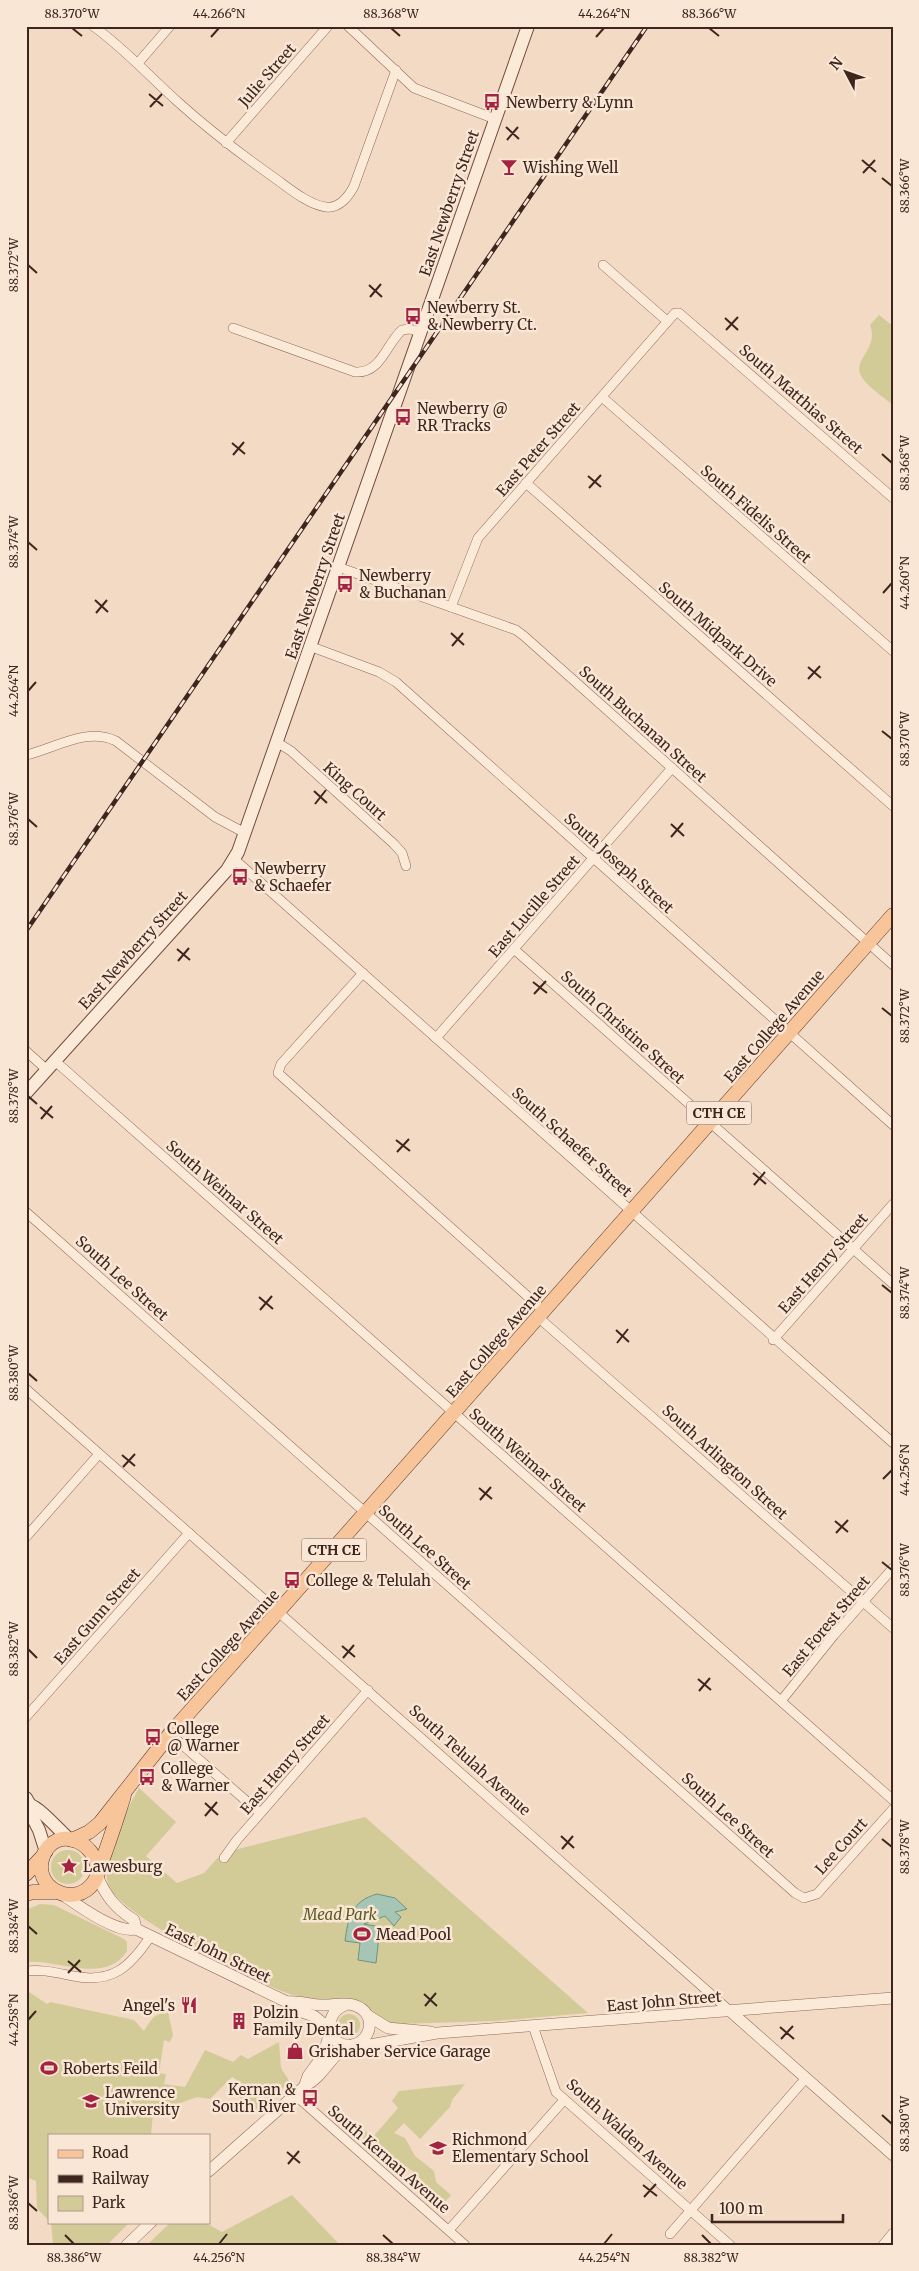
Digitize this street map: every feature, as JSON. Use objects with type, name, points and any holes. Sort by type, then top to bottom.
[{"type":"main road","name":"East Newberry Street","points":[[26,1093],[234,860],[312,647],[338,567],[528,26]]},
{"type":"main road","name":"East College Avenue","points":[[70,1839],[94,1828],[170,1734],[893,915]]},
{"type":"main road","name":"East College Avenue","points":[[98,1874],[126,1790]]},
{"type":"main road","points":[[26,1894],[33,1892],[59,1893],[71,1896],[82,1892],[93,1884],[98,1874],[92,1851],[83,1844],[70,1839],[55,1827],[36,1806],[28,1801]]},
{"type":"main road","points":[[28,1801],[29,1811],[39,1830],[45,1854],[44,1878],[59,1893]]},
{"type":"main road","points":[[26,1874],[55,1844],[70,1839]]},
{"type":"street","points":[[93,26],[138,63],[182,106],[226,143],[287,186],[315,203],[327,207],[336,205],[347,198],[354,186],[396,70]]},
{"type":"street","points":[[138,63],[170,26]]},
{"type":"street","name":"Julie Street","points":[[226,143],[328,26]]},
{"type":"street","points":[[348,26],[414,88],[496,119]]},
{"type":"street","points":[[603,264],[667,321]]},
{"type":"street","name":"South Matthias Street","points":[[667,321],[672,315],[679,313],[893,498]]},
{"type":"street","name":"East Peter Street","points":[[451,607],[478,538],[667,321]]},
{"type":"street","points":[[232,328],[355,372],[364,373],[378,363],[402,330],[410,329],[420,332]]},
{"type":"street","name":"South Fidelis Street","points":[[602,397],[893,651]]},
{"type":"street","name":"South Midpark Drive","points":[[526,484],[893,806]]},
{"type":"street","name":"South Buchanan Street","points":[[338,567],[516,630],[893,965]]},
{"type":"street","name":"South Joseph Street","points":[[312,647],[387,675],[893,1125]]},
{"type":"street","points":[[26,755],[81,737],[106,736],[116,741],[215,817],[245,833]]},
{"type":"street","name":"King Court","points":[[278,743],[291,751],[394,844],[402,853],[406,866]]},
{"type":"street","name":"East Lucille Street","points":[[436,1038],[515,950],[672,768]]},
{"type":"street","name":"South Schaefer Street","points":[[234,860],[773,1340],[893,1444]]},
{"type":"street","name":"South Christine Street","points":[[515,950],[893,1284]]},
{"type":"street","name":"South Arlington Street","points":[[363,973],[278,1069],[281,1077],[541,1314],[893,1628]]},
{"type":"street","name":"South Weimar Street","points":[[26,1052],[51,1065],[454,1413],[893,1800]]},
{"type":"street","name":"East Henry Street","points":[[773,1340],[893,1204]]},
{"type":"street","name":"South Lee Street","points":[[26,1212],[795,1893],[808,1898]]},
{"type":"street","name":"South Telulah Avenue","points":[[26,1389],[893,2155]]},
{"type":"street","points":[[26,1537],[99,1454]]},
{"type":"street","name":"East Gunn Street","points":[[26,1717],[189,1533]]},
{"type":"street","name":"East Forest Street","points":[[781,1701],[893,1568]]},
{"type":"street","name":"East Henry Street","points":[[224,1858],[260,1813],[368,1690]]},
{"type":"street","points":[[170,1734],[260,1813]]},
{"type":"street","name":"Lee Court","points":[[808,1898],[817,1894],[893,1809]]},
{"type":"street","name":"East John Street","points":[[98,1874],[107,1896],[119,1909],[134,1920],[136,1929]]},
{"type":"street","name":"East John Street","points":[[59,1893],[87,1912],[127,1931],[136,1929],[287,2002],[293,2009],[314,2016],[330,2030]]},
{"type":"street","points":[[26,1971],[50,1971],[86,1978],[105,1976],[128,1965],[150,1937]]},
{"type":"street","name":"East John Street","points":[[351,2045],[364,2046],[437,2033],[893,1998]]},
{"type":"street","name":"East John Street","points":[[287,2002],[296,2000],[324,2006],[346,2005]]},
{"type":"street","points":[[210,2170],[305,2086],[318,2077],[336,2053],[360,2042],[368,2033],[370,2027],[367,2014],[358,2006],[346,2005],[340,2007],[331,2016],[330,2030],[324,2054],[308,2076],[305,2086]]},
{"type":"street","name":"East John Street","points":[[367,2014],[388,2028],[437,2033]]},
{"type":"street","name":"South Walden Avenue","points":[[533,2026],[554,2087],[564,2100],[730,2245]]},
{"type":"street","points":[[330,2030],[337,2041],[351,2045]]},
{"type":"street","points":[[670,2234],[806,2078]]},
{"type":"street","name":"South Kernan Avenue","points":[[295,2095],[465,2245]]},
{"type":"street","points":[[449,2230],[564,2100]]},
{"type":"street","points":[[127,2245],[149,2224]]},
{"type":"street","points":[[883,2245],[893,2233]]},
{"type":"green space","points":[[879,315],[893,326],[893,405],[863,379],[860,372],[862,360],[871,341],[870,325]]},
{"type":"green space","name":"Mead Park","points":[[139,1788],[176,1822],[146,1856],[177,1883],[204,1873],[222,1853],[365,1817],[588,2013],[495,2021],[397,2024],[379,2020],[328,2002],[290,1994],[216,1960],[187,1945],[135,1912],[117,1897],[108,1884],[108,1862],[116,1835]]},
{"type":"green space","points":[[68,1850],[75,1851],[80,1855],[84,1860],[84,1874],[80,1879],[75,1883],[68,1884],[61,1883],[56,1879],[52,1874],[51,1867],[52,1860],[56,1855],[61,1851]]},
{"type":"green space","points":[[40,1904],[54,1905],[124,1939],[127,1942],[127,1951],[118,1961],[107,1967],[94,1969],[26,1962],[26,1910]]},
{"type":"green space","name":"Lawrence University","points":[[26,1990],[47,2004],[50,2002],[134,2020],[144,2031],[156,2016],[168,2012],[173,2035],[170,2042],[164,2040],[159,2073],[166,2074],[164,2084],[185,2087],[205,2050],[233,2062],[241,2055],[248,2059],[279,2042],[281,2068],[290,2082],[253,2113],[239,2097],[237,2080],[232,2077],[210,2099],[197,2097],[153,2113],[151,2134],[48,2134],[48,2220],[37,2208],[36,2181],[26,2177]]},
{"type":"green space","points":[[349,2014],[357,2017],[360,2025],[357,2033],[349,2036],[341,2033],[338,2025],[341,2017]]},
{"type":"green space","points":[[465,2084],[452,2100],[450,2107],[420,2139],[404,2123],[394,2133],[405,2138],[415,2156],[434,2171],[436,2182],[451,2195],[444,2203],[434,2196],[418,2176],[381,2147],[377,2150],[344,2120],[347,2117],[373,2137],[398,2108],[392,2101],[399,2091]]},
{"type":"green space","points":[[292,2195],[340,2245],[147,2245],[169,2224],[208,2224],[222,2232]]},
{"type":"green space","points":[[51,2224],[128,2224],[107,2245],[53,2245]]},
{"type":"shaded area","name":"Mead Pool","points":[[377,1894],[395,1898],[407,1909],[395,1912],[401,1917],[394,1926],[385,1916],[364,1924],[380,1927],[376,1963],[358,1960],[360,1943],[345,1941],[353,1911],[362,1901]]},
{"type":"railway","points":[[26,931],[647,26]]},
{"type":"place","name":"Newberry & Lynn","points":[[492,102]]},
{"type":"place","name":"Wishing Well","points":[[509,167]]},
{"type":"place","name":"Newberry St. & Newberry Ct.","points":[[413,316]]},
{"type":"place","name":"Newberry @ RR Tracks","points":[[403,417]]},
{"type":"place","name":"Newberry & Buchanan","points":[[345,584]]},
{"type":"place","name":"Newberry & Schaefer","points":[[240,877]]},
{"type":"place","name":"College & Telulah","points":[[292,1580]]},
{"type":"place","name":"College @ Warner","points":[[153,1737]]},
{"type":"place","name":"College & Warner","points":[[147,1777]]},
{"type":"place","name":"Lawesburg","points":[[69,1866]]},
{"type":"place","name":"Mead Pool","points":[[362,1934]]},
{"type":"place","name":"Angel's","points":[[189,2005]]},
{"type":"place","name":"Polzin Family Dental","points":[[239,2021]]},
{"type":"place","name":"Grishaber Service Garage","points":[[295,2051]]},
{"type":"place","name":"Roberts Feild","points":[[49,2068]]},
{"type":"place","name":"Kernan & South River","points":[[310,2098]]},
{"type":"place","name":"Lawrence University","points":[[91,2101]]},
{"type":"place","name":"Richmond Elementary School","points":[[438,2148]]}]
